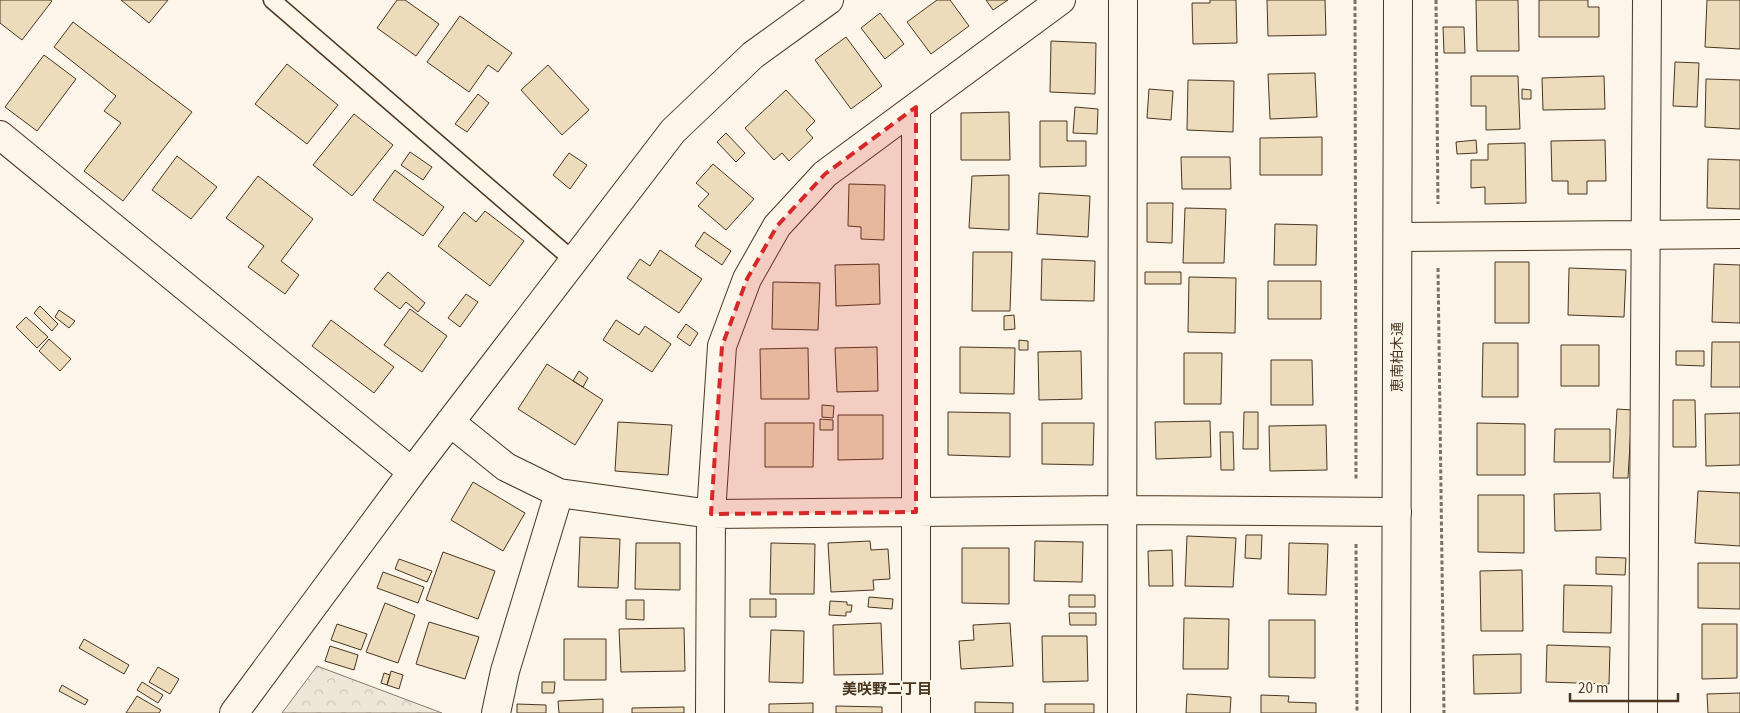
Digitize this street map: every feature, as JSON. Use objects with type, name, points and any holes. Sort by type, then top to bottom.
[{"type":"street","points":[[234,713],[412,472],[673,132],[753,55],[829,0]]},
{"type":"street","points":[[710,713],[711,514],[722,346],[747,279],[776,226],[825,174],[1061,0]]},
{"type":"street","points":[[1122,713],[1123,0]]},
{"type":"street","name":"恵南柏木通","points":[[1396,713],[1398,0]]},
{"type":"street","points":[[1643,713],[1647,0]]},
{"type":"street","points":[[916,107],[916,713]]},
{"type":"street","points":[[0,135],[412,472]]},
{"type":"street","points":[[1398,237],[1646,233],[1740,234]]},
{"type":"street","points":[[450,422],[506,467],[559,493],[711,514],[1122,510],[1397,512]]},
{"type":"street","points":[[496,713],[505,671],[559,493]]},
{"type":"lane","points":[[272,0],[573,260]]},
{"type":"path","points":[[1355,0],[1357,713]]},
{"type":"path","points":[[1436,0],[1444,713]]},
{"type":"highlighted area","points":[[916,107],[916,512],[711,514],[722,346],[747,279],[777,226],[825,174]]},
{"type":"green space","points":[[317,666],[442,713],[282,713]]},
{"type":"building","points":[[0,0],[52,1],[22,40],[0,23]]},
{"type":"building","points":[[121,0],[168,0],[149,23]]},
{"type":"building","points":[[397,0],[405,0],[439,24],[416,56],[377,28]]},
{"type":"building","points":[[937,0],[950,0],[969,26],[931,54],[907,22]]},
{"type":"building","points":[[986,0],[1008,0],[993,10]]},
{"type":"building","points":[[1210,0],[1236,0],[1237,43],[1193,44],[1192,3],[1210,3]]},
{"type":"building","points":[[1267,0],[1325,0],[1326,35],[1268,36]]},
{"type":"building","points":[[1476,0],[1518,0],[1519,51],[1477,51]]},
{"type":"building","points":[[1539,0],[1588,0],[1588,7],[1599,7],[1599,37],[1539,37]]},
{"type":"building","points":[[1707,0],[1740,0],[1740,49],[1705,47]]},
{"type":"building","points":[[880,13],[904,44],[885,59],[861,28]]},
{"type":"building","points":[[460,16],[512,53],[498,72],[488,65],[469,92],[427,62]]},
{"type":"building","points":[[73,22],[192,112],[123,201],[84,171],[121,123],[104,111],[116,96],[54,47]]},
{"type":"building","points":[[1443,27],[1464,27],[1465,53],[1444,53]]},
{"type":"building","points":[[846,37],[882,86],[851,109],[815,60]]},
{"type":"building","points":[[1051,41],[1096,43],[1095,94],[1050,92]]},
{"type":"building","points":[[44,55],[76,79],[37,131],[5,107]]},
{"type":"building","points":[[1675,62],[1699,63],[1697,107],[1673,106]]},
{"type":"building","points":[[287,64],[338,105],[307,144],[255,104]]},
{"type":"building","points":[[548,65],[589,110],[562,135],[521,90]]},
{"type":"building","points":[[1315,73],[1317,117],[1270,119],[1268,74]]},
{"type":"building","points":[[1471,76],[1518,76],[1520,129],[1486,130],[1486,106],[1471,106]]},
{"type":"building","points":[[1604,76],[1605,109],[1543,110],[1542,78]]},
{"type":"building","points":[[1706,79],[1740,80],[1740,129],[1705,127]]},
{"type":"building","points":[[1188,80],[1234,81],[1233,132],[1187,130]]},
{"type":"building","points":[[1149,89],[1173,91],[1171,120],[1147,118]]},
{"type":"building","points":[[1522,89],[1531,90],[1531,99],[1522,99]]},
{"type":"building","points":[[786,90],[815,121],[806,130],[813,138],[789,161],[782,153],[774,160],[745,128]]},
{"type":"building","points":[[478,94],[489,103],[467,132],[455,124]]},
{"type":"building","points":[[1075,107],[1098,109],[1097,134],[1073,133]]},
{"type":"building","points":[[1009,112],[1010,160],[961,160],[961,113]]},
{"type":"building","points":[[354,114],[393,145],[352,196],[313,165]]},
{"type":"building","points":[[1040,121],[1067,121],[1067,141],[1086,141],[1086,166],[1040,167]]},
{"type":"building","points":[[726,133],[745,153],[736,162],[717,142]]},
{"type":"building","points":[[1322,137],[1322,175],[1260,175],[1260,138]]},
{"type":"building","points":[[1476,140],[1477,153],[1457,154],[1456,142]]},
{"type":"building","points":[[1605,140],[1606,181],[1587,181],[1587,194],[1568,194],[1568,181],[1552,181],[1551,141]]},
{"type":"building","points":[[1525,143],[1526,203],[1485,204],[1485,187],[1471,188],[1471,160],[1488,160],[1488,144]]},
{"type":"building","points":[[410,152],[432,167],[423,180],[401,165]]},
{"type":"building","points":[[569,153],[587,165],[570,189],[553,175]]},
{"type":"building","points":[[177,156],[217,187],[191,219],[152,190]]},
{"type":"building","points":[[1181,157],[1230,157],[1231,189],[1182,189]]},
{"type":"building","points":[[1708,159],[1740,160],[1740,209],[1707,208]]},
{"type":"building","points":[[713,164],[754,199],[726,230],[698,206],[709,194],[696,183]]},
{"type":"building","points":[[395,170],[444,207],[423,236],[373,200]]},
{"type":"building","points":[[1009,175],[1009,230],[969,228],[972,176]]},
{"type":"building","points":[[258,176],[313,219],[281,261],[299,275],[285,294],[248,267],[264,246],[226,218]]},
{"type":"building","points":[[849,184],[885,185],[884,240],[861,239],[861,227],[848,226]]},
{"type":"building","points":[[1039,193],[1090,196],[1088,237],[1037,234]]},
{"type":"building","points":[[1147,203],[1173,203],[1172,243],[1147,242]]},
{"type":"building","points":[[1185,208],[1226,209],[1224,263],[1183,263]]},
{"type":"building","points":[[485,211],[524,241],[490,286],[438,246],[464,212],[476,222]]},
{"type":"building","points":[[1275,224],[1317,225],[1316,265],[1274,265]]},
{"type":"building","points":[[704,232],[731,251],[722,265],[695,246]]},
{"type":"building","points":[[660,250],[702,279],[679,313],[627,278],[640,259],[650,266]]},
{"type":"building","points":[[973,252],[1012,252],[1010,311],[972,311]]},
{"type":"building","points":[[1042,259],[1095,261],[1094,301],[1041,300]]},
{"type":"building","points":[[1495,262],[1529,262],[1529,323],[1495,323]]},
{"type":"building","points":[[879,264],[880,304],[836,306],[835,265]]},
{"type":"building","points":[[1714,264],[1740,265],[1740,323],[1712,322]]},
{"type":"building","points":[[1569,268],[1626,270],[1624,317],[1568,315]]},
{"type":"building","points":[[388,272],[425,303],[418,312],[406,302],[400,309],[374,289]]},
{"type":"building","points":[[1145,272],[1181,272],[1181,284],[1145,284]]},
{"type":"building","points":[[1189,277],[1236,278],[1235,333],[1188,332]]},
{"type":"building","points":[[1268,281],[1321,281],[1321,319],[1268,319]]},
{"type":"building","points":[[773,282],[820,283],[818,330],[772,329]]},
{"type":"building","points":[[466,294],[478,302],[460,327],[448,318]]},
{"type":"building","points":[[40,306],[58,324],[52,331],[34,313]]},
{"type":"building","points":[[410,309],[447,336],[422,372],[384,345]]},
{"type":"building","points":[[59,310],[75,321],[69,328],[55,317]]},
{"type":"building","points":[[1014,315],[1015,329],[1004,330],[1004,316]]},
{"type":"building","points":[[26,317],[48,337],[37,348],[16,327]]},
{"type":"building","points":[[331,320],[394,367],[374,393],[312,346]]},
{"type":"building","points":[[616,320],[639,335],[645,326],[671,344],[652,372],[603,340]]},
{"type":"building","points":[[686,324],[698,333],[690,346],[677,337]]},
{"type":"building","points":[[49,339],[71,359],[60,371],[39,351]]},
{"type":"building","points":[[1019,340],[1028,341],[1028,350],[1019,350]]},
{"type":"building","points":[[1712,342],[1740,342],[1740,387],[1711,387]]},
{"type":"building","points":[[1483,343],[1518,343],[1518,397],[1482,397]]},
{"type":"building","points":[[1561,345],[1599,345],[1599,386],[1561,386]]},
{"type":"building","points":[[877,347],[878,391],[837,392],[835,348]]},
{"type":"building","points":[[960,347],[1015,348],[1014,394],[960,393]]},
{"type":"building","points":[[808,348],[809,399],[761,399],[760,349]]},
{"type":"building","points":[[1081,351],[1082,399],[1039,400],[1038,352]]},
{"type":"building","points":[[1676,351],[1704,351],[1704,366],[1676,365]]},
{"type":"building","points":[[1184,353],[1222,353],[1221,404],[1184,404]]},
{"type":"building","points":[[1271,360],[1312,360],[1313,405],[1271,405]]},
{"type":"building","points":[[547,364],[603,400],[575,445],[518,409]]},
{"type":"building","points":[[579,371],[588,378],[583,387],[573,381]]},
{"type":"building","points":[[1673,400],[1695,400],[1696,447],[1673,447]]},
{"type":"building","points":[[822,405],[834,406],[833,418],[822,417]]},
{"type":"building","points":[[1617,409],[1632,410],[1628,478],[1613,478]]},
{"type":"building","points":[[948,412],[1010,413],[1010,457],[948,455]]},
{"type":"building","points":[[1244,412],[1258,412],[1258,449],[1243,449]]},
{"type":"building","points":[[1740,413],[1740,465],[1706,466],[1705,414]]},
{"type":"building","points":[[838,415],[883,415],[883,459],[838,460]]},
{"type":"building","points":[[820,419],[833,420],[833,430],[820,430]]},
{"type":"building","points":[[1210,421],[1211,457],[1156,459],[1155,422]]},
{"type":"building","points":[[618,422],[672,425],[668,475],[615,471]]},
{"type":"building","points":[[765,423],[814,423],[813,467],[765,467]]},
{"type":"building","points":[[1042,423],[1094,423],[1093,465],[1042,464]]},
{"type":"building","points":[[1477,423],[1525,424],[1525,475],[1477,475]]},
{"type":"building","points":[[1326,425],[1327,470],[1270,471],[1269,426]]},
{"type":"building","points":[[1555,429],[1610,429],[1610,462],[1554,462]]},
{"type":"building","points":[[1220,432],[1233,432],[1234,470],[1221,470]]},
{"type":"building","points":[[473,482],[525,513],[503,551],[451,520]]},
{"type":"building","points":[[1698,491],[1740,493],[1740,546],[1695,543]]},
{"type":"building","points":[[1600,493],[1601,530],[1555,531],[1554,494]]},
{"type":"building","points":[[1478,495],[1524,495],[1524,553],[1478,552]]},
{"type":"building","points":[[1246,535],[1262,535],[1261,559],[1245,558]]},
{"type":"building","points":[[1187,536],[1236,538],[1233,587],[1185,586]]},
{"type":"building","points":[[580,537],[620,539],[618,588],[578,587]]},
{"type":"building","points":[[870,541],[871,550],[888,549],[890,579],[873,580],[874,590],[831,592],[828,543]]},
{"type":"building","points":[[1035,541],[1083,542],[1082,582],[1034,581]]},
{"type":"building","points":[[636,543],[680,543],[680,590],[635,589]]},
{"type":"building","points":[[771,543],[815,544],[814,594],[770,594]]},
{"type":"building","points":[[1289,543],[1328,544],[1326,595],[1288,594]]},
{"type":"building","points":[[962,548],[1009,548],[1009,604],[962,603]]},
{"type":"building","points":[[1172,550],[1173,586],[1149,586],[1148,551]]},
{"type":"building","points":[[443,552],[495,571],[478,619],[426,600]]},
{"type":"building","points":[[1596,557],[1626,558],[1625,575],[1596,574]]},
{"type":"building","points":[[399,559],[432,571],[427,582],[395,569]]},
{"type":"building","points":[[1698,563],[1740,563],[1740,609],[1698,608]]},
{"type":"building","points":[[1522,570],[1523,631],[1481,631],[1480,571]]},
{"type":"building","points":[[383,572],[424,587],[418,603],[377,588]]},
{"type":"building","points":[[1564,585],[1612,586],[1611,633],[1563,632]]},
{"type":"building","points":[[1069,595],[1095,595],[1095,607],[1069,607]]},
{"type":"building","points":[[869,597],[893,599],[892,609],[868,607]]},
{"type":"building","points":[[750,599],[776,599],[776,617],[750,617]]},
{"type":"building","points":[[626,600],[644,600],[644,620],[626,619]]},
{"type":"building","points":[[830,601],[847,602],[847,605],[852,605],[851,612],[846,612],[846,616],[829,615]]},
{"type":"building","points":[[385,603],[415,615],[398,663],[366,652]]},
{"type":"building","points":[[1069,613],[1096,613],[1096,625],[1070,625]]},
{"type":"building","points":[[1184,618],[1229,619],[1228,669],[1183,669]]},
{"type":"building","points":[[1269,620],[1315,620],[1315,678],[1269,677]]},
{"type":"building","points":[[429,622],[479,637],[465,679],[416,664]]},
{"type":"building","points":[[881,623],[883,674],[834,675],[833,625]]},
{"type":"building","points":[[1010,623],[1013,666],[961,669],[959,641],[974,640],[973,625]]},
{"type":"building","points":[[337,624],[367,634],[361,650],[331,640]]},
{"type":"building","points":[[1702,624],[1737,624],[1737,678],[1702,679]]},
{"type":"building","points":[[684,628],[685,671],[621,672],[619,629]]},
{"type":"building","points":[[771,630],[804,631],[803,683],[769,682]]},
{"type":"building","points":[[1042,636],[1087,636],[1088,681],[1043,682]]},
{"type":"building","points":[[84,639],[129,665],[124,674],[79,648]]},
{"type":"building","points":[[564,639],[606,639],[606,680],[564,680]]},
{"type":"building","points":[[1547,645],[1610,647],[1609,684],[1546,682]]},
{"type":"building","points":[[330,646],[358,655],[354,670],[325,661]]},
{"type":"building","points":[[1521,654],[1521,693],[1474,694],[1473,655]]},
{"type":"building","points":[[158,667],[179,679],[170,694],[149,682]]},
{"type":"building","points":[[391,671],[403,675],[399,689],[387,685]]},
{"type":"building","points":[[384,673],[390,675],[387,685],[381,683]]},
{"type":"building","points":[[142,682],[163,695],[158,703],[137,690]]},
{"type":"building","points":[[542,682],[555,682],[554,693],[542,693]]},
{"type":"building","points":[[62,685],[88,700],[85,705],[59,691]]},
{"type":"building","points":[[1740,693],[1740,713],[1708,713],[1707,694]]},
{"type":"building","points":[[1187,694],[1231,697],[1230,713],[1186,713]]},
{"type":"building","points":[[1261,695],[1289,696],[1288,702],[1316,703],[1316,713],[1261,713]]},
{"type":"building","points":[[137,696],[161,710],[159,713],[126,713]]},
{"type":"building","points":[[603,699],[603,713],[559,713],[558,701]]},
{"type":"building","points":[[975,702],[1013,703],[1013,713],[975,713]]},
{"type":"building","points":[[813,703],[813,713],[769,713],[769,704]]},
{"type":"building","points":[[517,704],[546,705],[546,713],[517,713]]},
{"type":"building","points":[[1045,704],[1094,704],[1094,713],[1045,713]]},
{"type":"building","points":[[836,706],[882,707],[882,713],[836,713]]},
{"type":"building","points":[[684,707],[684,713],[632,713],[632,708]]},
{"type":"district","name":"美咲野二丁目","points":[[887,689]]}]
